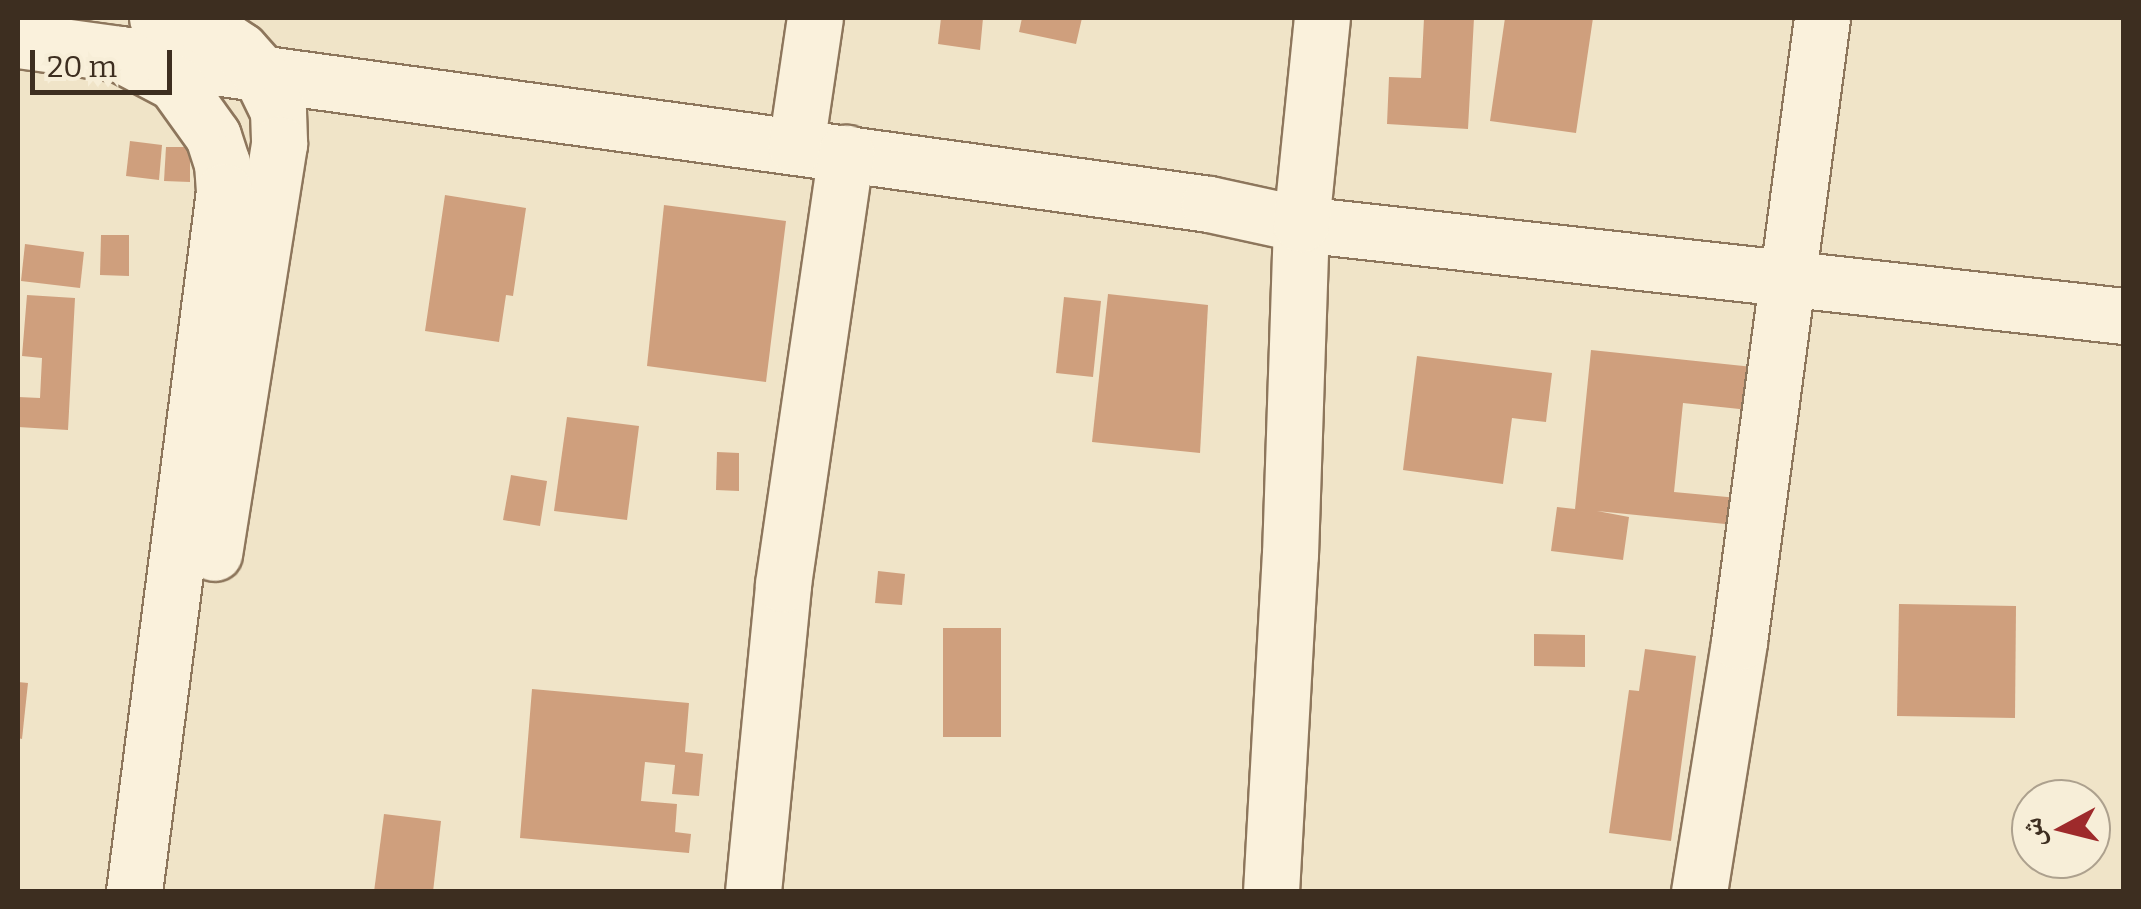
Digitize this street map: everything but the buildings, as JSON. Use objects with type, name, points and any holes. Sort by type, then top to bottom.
[{"type":"street","points":[[753,892],[821,150],[815,18]]},
{"type":"street","points":[[1271,892],[1290,555],[1301,224],[1322,18]]},
{"type":"street","points":[[1700,892],[1740,642],[1822,18]]},
{"type":"street","points":[[18,40],[139,36],[258,70],[1209,204],[1301,224],[2124,316]]},
{"type":"street","points":[[134,892],[224,191],[214,136],[194,104],[139,36]]},
{"type":"street","points":[[161,892],[278,144],[278,111],[258,70]]}]
